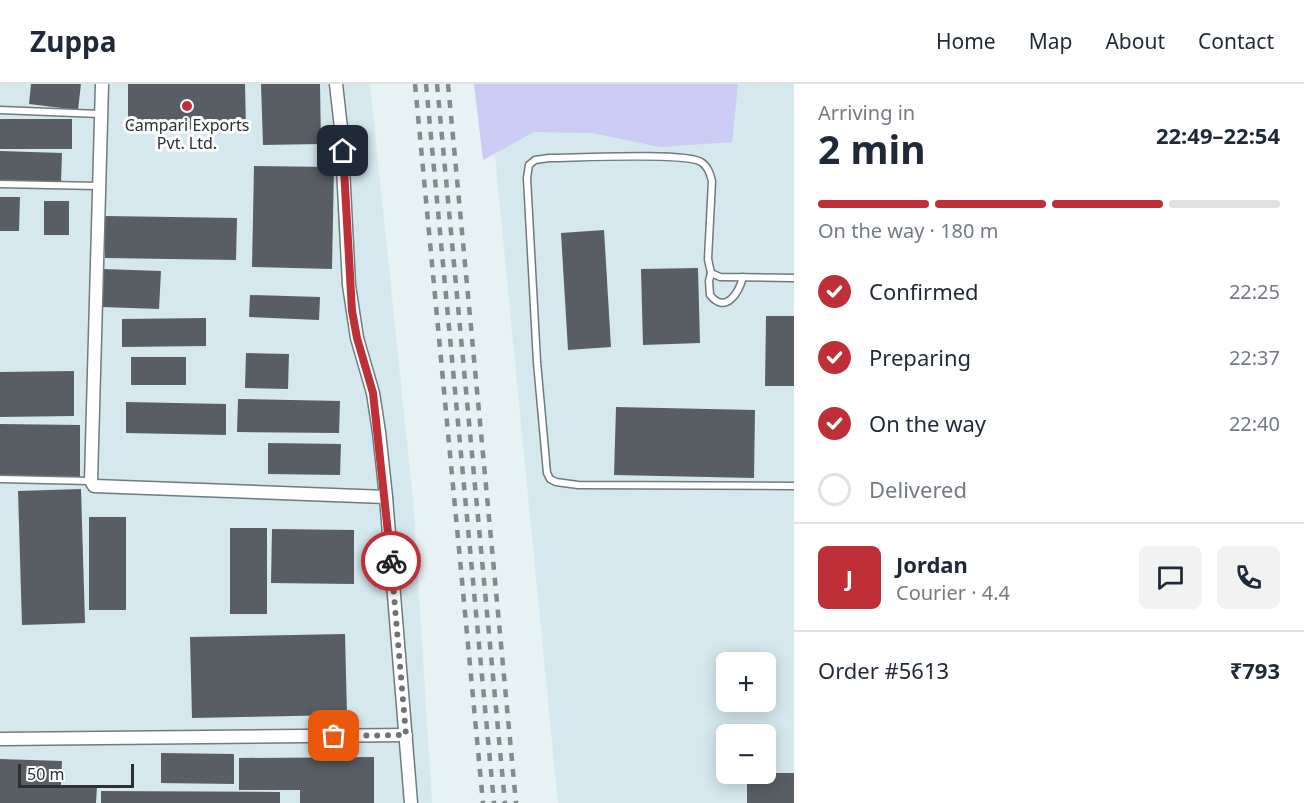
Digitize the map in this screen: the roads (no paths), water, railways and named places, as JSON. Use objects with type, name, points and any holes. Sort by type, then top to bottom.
[{"type":"street","points":[[102,84],[91,482],[99,488],[386,497]]},
{"type":"street","points":[[336,84],[341,128],[352,311],[357,338],[373,393],[386,497],[411,803]]},
{"type":"street","points":[[0,739],[406,735]]},
{"type":"lane","points":[[0,110],[100,114]]},
{"type":"lane","points":[[743,277],[740,287],[729,302],[718,302],[710,295],[711,273],[708,259],[712,181],[710,172],[700,161],[679,156],[549,158],[535,160],[529,165],[527,178],[537,362],[547,473],[550,479],[556,482],[578,484],[794,486]]},
{"type":"lane","points":[[0,184],[98,186]]},
{"type":"lane","points":[[711,273],[720,277],[794,278]]},
{"type":"lane","points":[[0,479],[91,482]]},
{"type":"water","points":[[474,84],[738,84],[732,142],[660,147],[592,133],[534,132],[483,160]]},
{"type":"railway","points":[[415,84],[483,803]]},
{"type":"railway","points":[[426,84],[494,803]]},
{"type":"railway","points":[[437,84],[505,803]]},
{"type":"railway","points":[[448,84],[516,803]]},
{"type":"place","name":"Campari Exports Pvt. Ltd.","points":[[187,106]]}]
